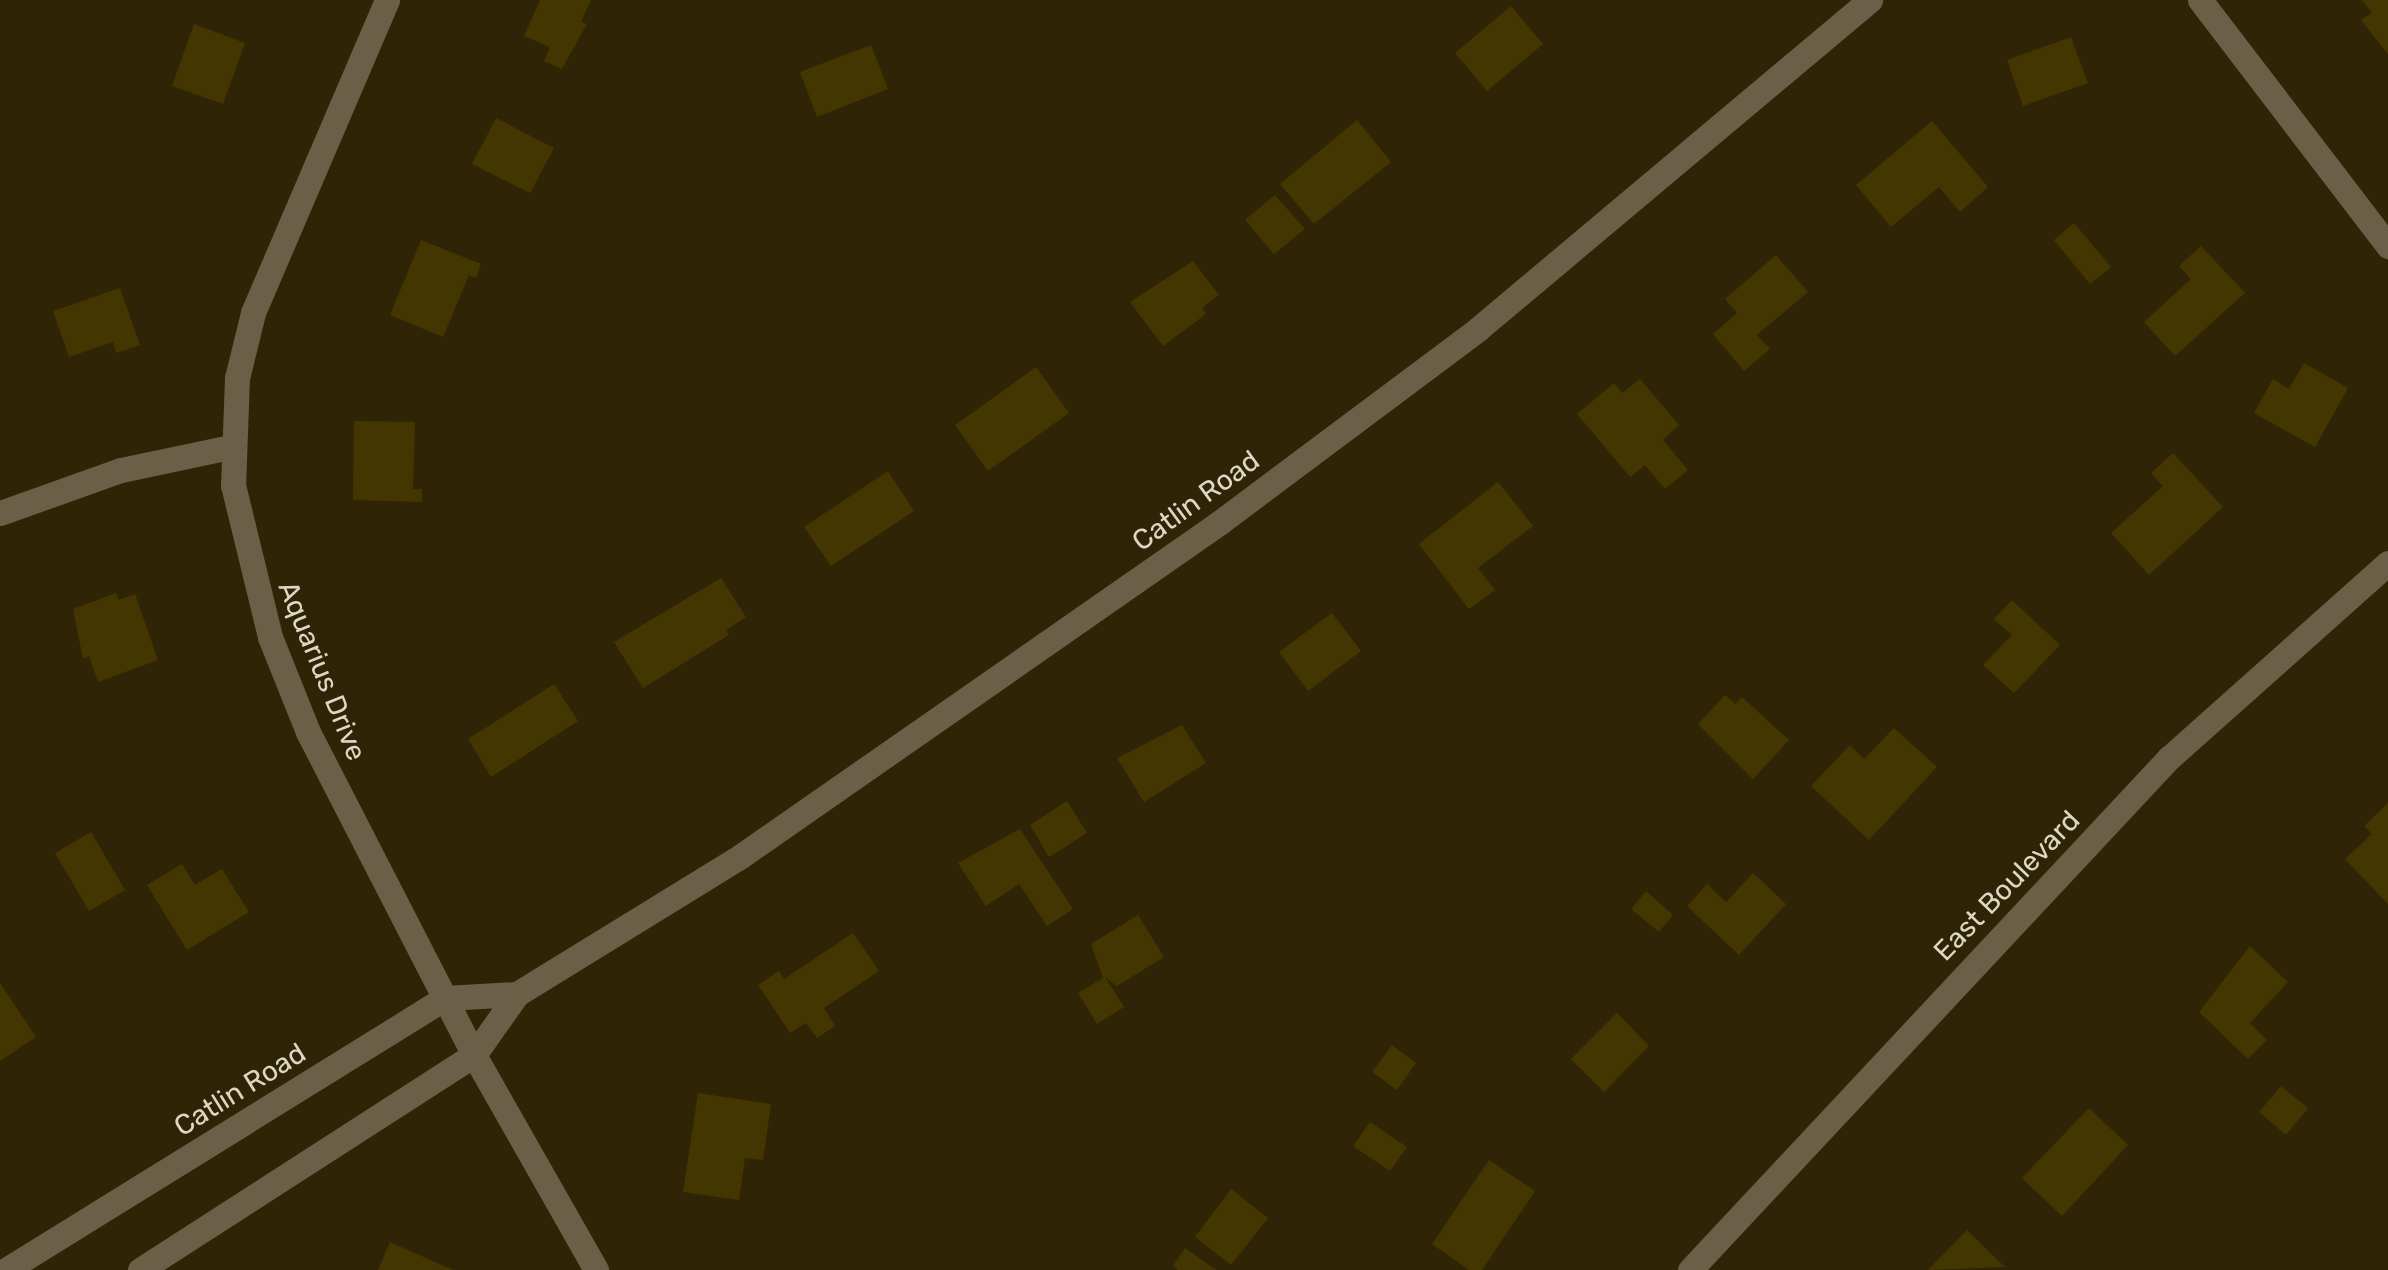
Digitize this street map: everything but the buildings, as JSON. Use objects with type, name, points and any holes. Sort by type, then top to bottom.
[{"type":"street","name":"Aquarius Drive","points":[[387,0],[253,313],[230,447],[242,539],[270,637],[308,732],[474,1055],[596,1270]]},
{"type":"street","name":"Catlin Road","points":[[140,1270],[474,1055],[516,994],[740,856],[1219,523],[1478,329],[1870,0]]},
{"type":"street","points":[[2200,0],[2388,246]]},
{"type":"street","points":[[0,513],[120,470],[230,447]]},
{"type":"street","name":"East Boulevard","points":[[1690,1270],[2169,758],[2388,563]]},
{"type":"street","name":"Catlin Road","points":[[6,1270],[445,998],[516,994]]}]
